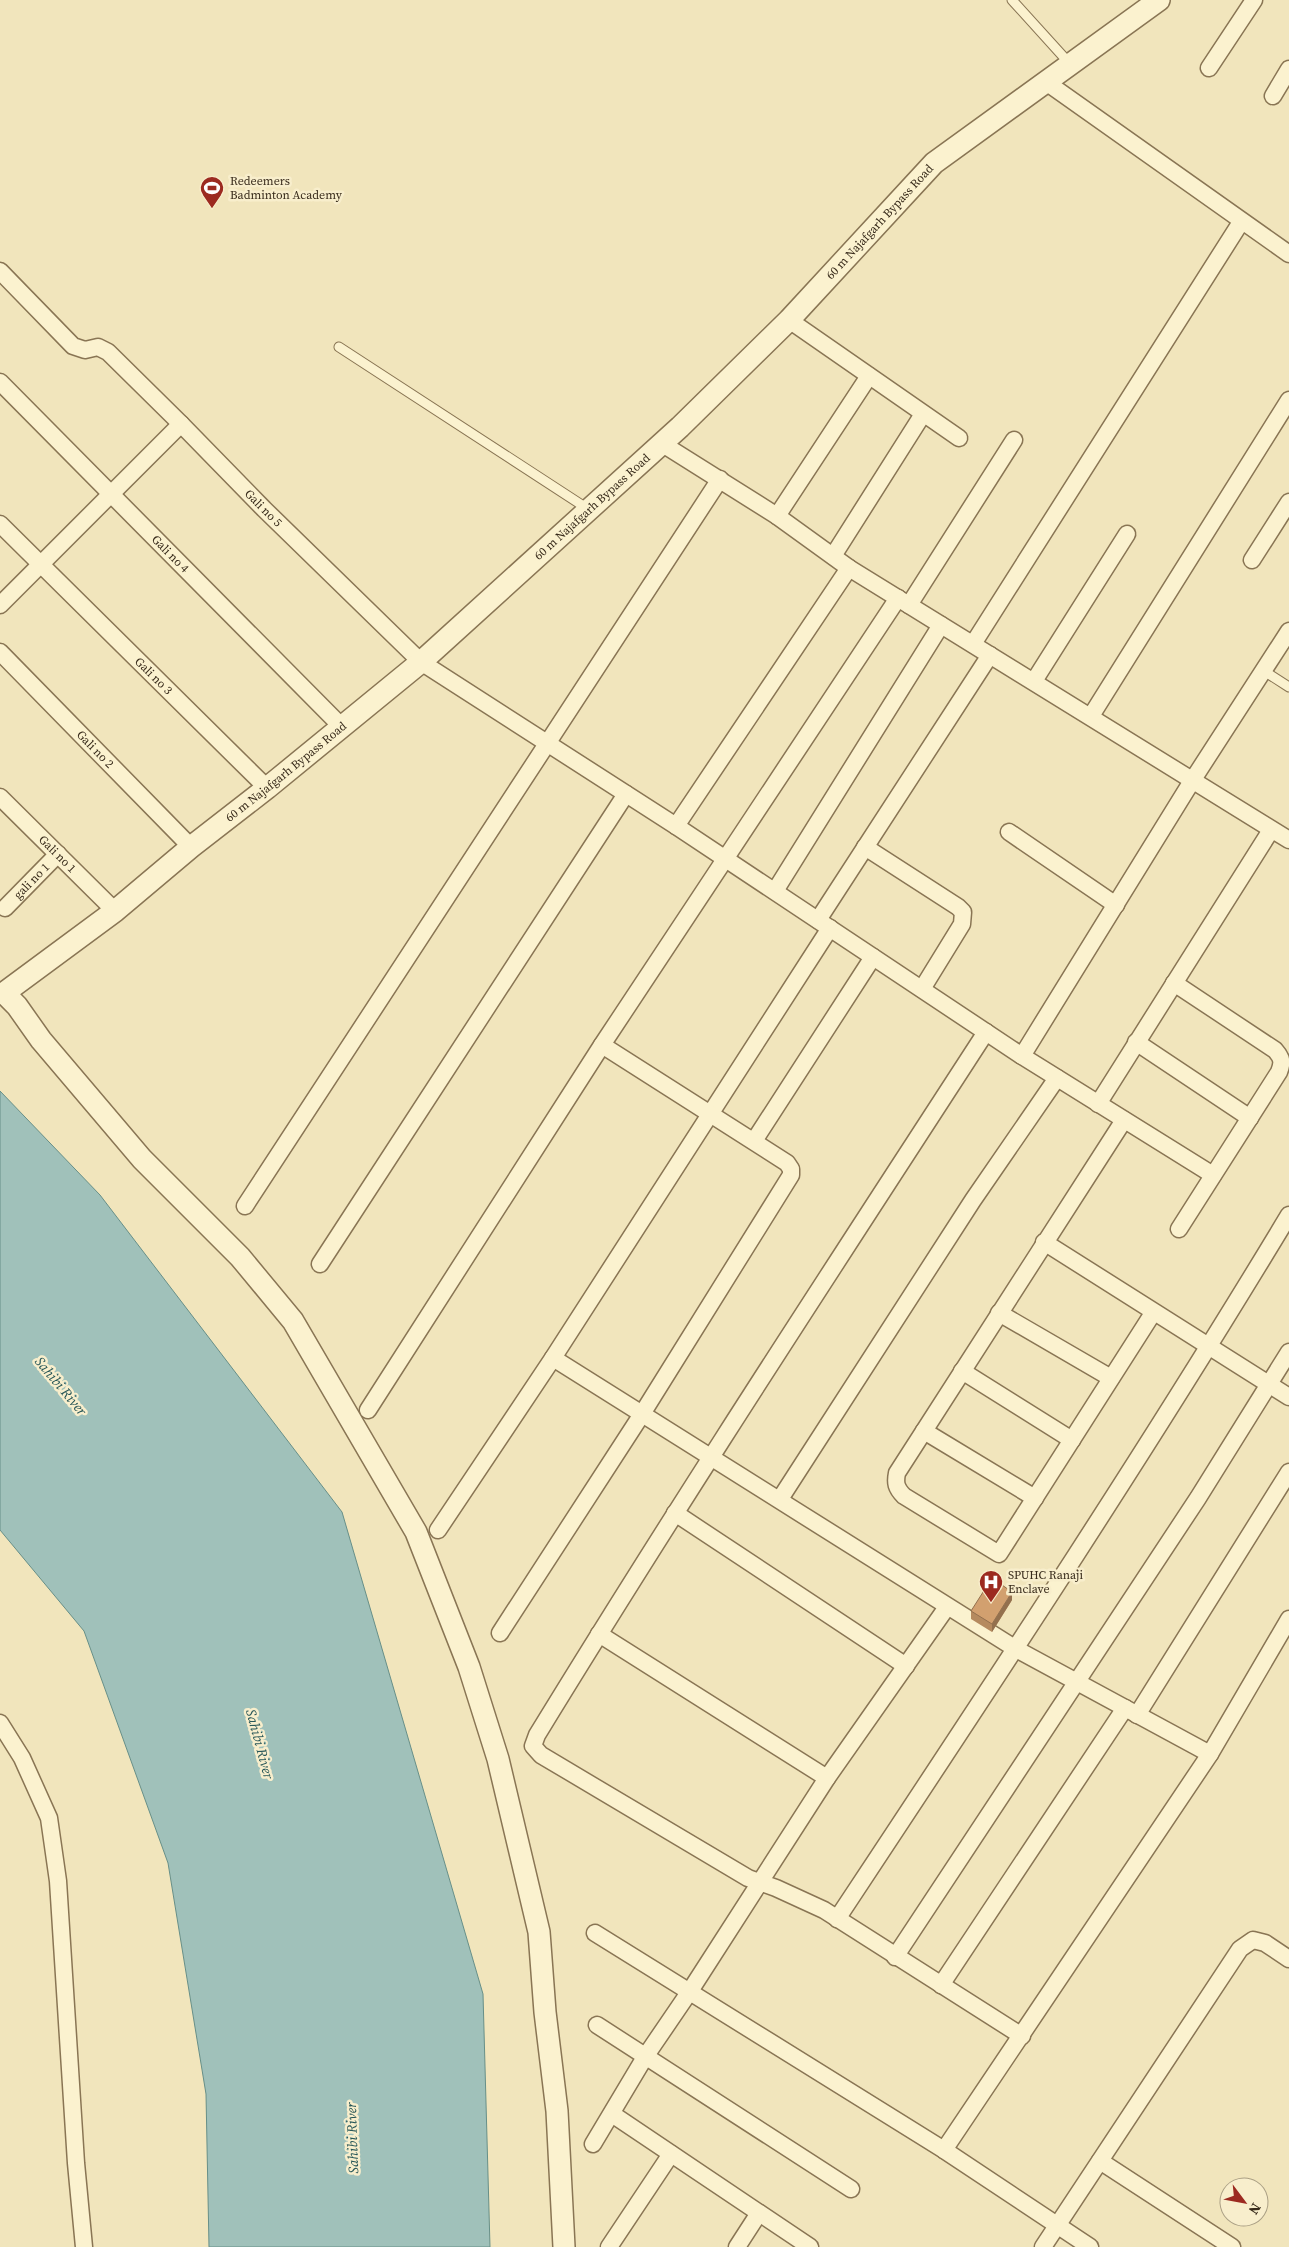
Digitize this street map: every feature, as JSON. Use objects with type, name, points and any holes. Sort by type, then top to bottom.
[{"type":"street","name":"60 m Najafgarh Bypass Road","points":[[564,2247],[557,2110],[545,2012],[539,1932],[522,1854],[495,1750],[469,1667],[416,1532],[292,1321],[240,1257],[142,1159],[41,1040],[17,1006],[4,993],[115,911],[190,847],[267,788],[422,662],[661,443],[789,320],[934,163],[1159,0]]},
{"type":"street","points":[[1209,68],[1254,0]]},
{"type":"street","points":[[1273,96],[1289,69]]},
{"type":"street","points":[[1046,82],[1289,254]]},
{"type":"street","points":[[973,644],[1242,222]]},
{"type":"street","name":"Gali no 5","points":[[0,272],[73,346],[85,350],[98,347],[108,352],[182,424],[264,509],[422,662],[726,858],[1022,1056],[1213,1175]]},
{"type":"street","points":[[789,320],[958,438]]},
{"type":"street","points":[[777,516],[869,376]]},
{"type":"street","name":"Gali no 4","points":[[0,382],[112,492],[342,727]]},
{"type":"street","points":[[1091,716],[1289,400]]},
{"type":"street","points":[[833,556],[922,414]]},
{"type":"street","points":[[0,605],[182,424]]},
{"type":"street","points":[[368,1410],[602,1045],[726,858],[1014,440]]},
{"type":"street","points":[[661,443],[777,516],[849,568],[1289,840]]},
{"type":"street","points":[[245,1206],[720,479]]},
{"type":"street","points":[[1252,560],[1289,502]]},
{"type":"street","name":"Gali no 3","points":[[0,524],[267,788]]},
{"type":"street","points":[[1034,681],[1127,534]]},
{"type":"street","points":[[676,826],[849,568]]},
{"type":"street","points":[[775,891],[941,625]]},
{"type":"street","points":[[1022,1056],[1192,781],[1289,631]]},
{"type":"street","name":"Gali no 2","points":[[0,652],[190,847]]},
{"type":"street","points":[[438,1530],[553,1358],[711,1115],[824,924],[865,847],[990,655]]},
{"type":"street","points":[[320,1264],[626,794]]},
{"type":"street","name":"Gali no 1","points":[[0,798],[115,911]]},
{"type":"street","points":[[1098,1104],[1271,830]]},
{"type":"street","points":[[1009,832],[1116,905]]},
{"type":"street","points":[[865,847],[964,912],[962,924],[922,989]]},
{"type":"street","name":"gali no 1","points":[[5,908],[58,854]]},
{"type":"street","points":[[754,1141],[873,957]]},
{"type":"street","points":[[1174,983],[1283,1057],[1279,1072],[1179,1229]]},
{"type":"street","points":[[986,1032],[675,1513],[537,1735],[533,1746],[536,1750],[628,1807],[760,1884],[776,1888],[824,1910],[895,1957],[1022,2036]]},
{"type":"street","points":[[1136,1042],[1250,1118]]},
{"type":"street","points":[[500,1633],[642,1414],[792,1175],[791,1169],[787,1164],[754,1141],[602,1045]]},
{"type":"street","points":[[780,1499],[973,1200],[1057,1078]]},
{"type":"street","points":[[1124,1120],[897,1473],[895,1482],[898,1490],[904,1496],[999,1554],[1153,1313]]},
{"type":"street","points":[[837,1919],[1016,1649],[1209,1346],[1289,1215]]},
{"type":"street","points":[[1044,1242],[1289,1398]]},
{"type":"street","points":[[999,1312],[1112,1378]]},
{"type":"street","points":[[895,1957],[1198,1498],[1289,1352]]},
{"type":"street","points":[[553,1358],[712,1456],[947,1607],[1016,1649],[1210,1754]]},
{"type":"street","points":[[962,1371],[1072,1440]]},
{"type":"street","points":[[924,1431],[1035,1498]]},
{"type":"street","points":[[941,1985],[1131,1712],[1289,1472]]},
{"type":"street","points":[[675,1513],[906,1666]]},
{"type":"street","points":[[593,2144],[645,2057],[760,1884],[827,1778],[947,1607]]},
{"type":"street","points":[[944,2150],[1210,1754],[1289,1619]]},
{"type":"street","points":[[599,1634],[827,1778]]},
{"type":"street","points":[[0,1723],[22,1758],[49,1818],[58,1881],[76,2163],[84,2247]]},
{"type":"street","points":[[595,1933],[944,2150],[1090,2247]]},
{"type":"street","points":[[1043,2247],[1240,1949],[1253,1940],[1265,1943],[1289,1959]]},
{"type":"street","points":[[597,2025],[851,2189]]},
{"type":"street","points":[[612,2114],[759,2213],[800,2244]]},
{"type":"street","points":[[609,2247],[671,2154]]},
{"type":"street","points":[[1100,2161],[1232,2247]]},
{"type":"street","points":[[737,2247],[759,2213]]},
{"type":"lane","points":[[1012,0],[1070,64]]},
{"type":"lane","points":[[339,347],[588,509]]},
{"type":"lane","points":[[1264,671],[1289,687]]},
{"type":"water","name":"Sahibi River","points":[[0,1091],[100,1195],[342,1512],[483,1994],[490,2247],[209,2247],[206,2094],[168,1863],[84,1631],[0,1530]]},
{"type":"building","points":[[992,1578],[1012,1592],[992,1624],[971,1611]]},
{"type":"place","name":"Redeemers Badminton Academy","points":[[212,209]]},
{"type":"place","name":"SPUHC Ranaji Enclave","points":[[991,1603]]}]
